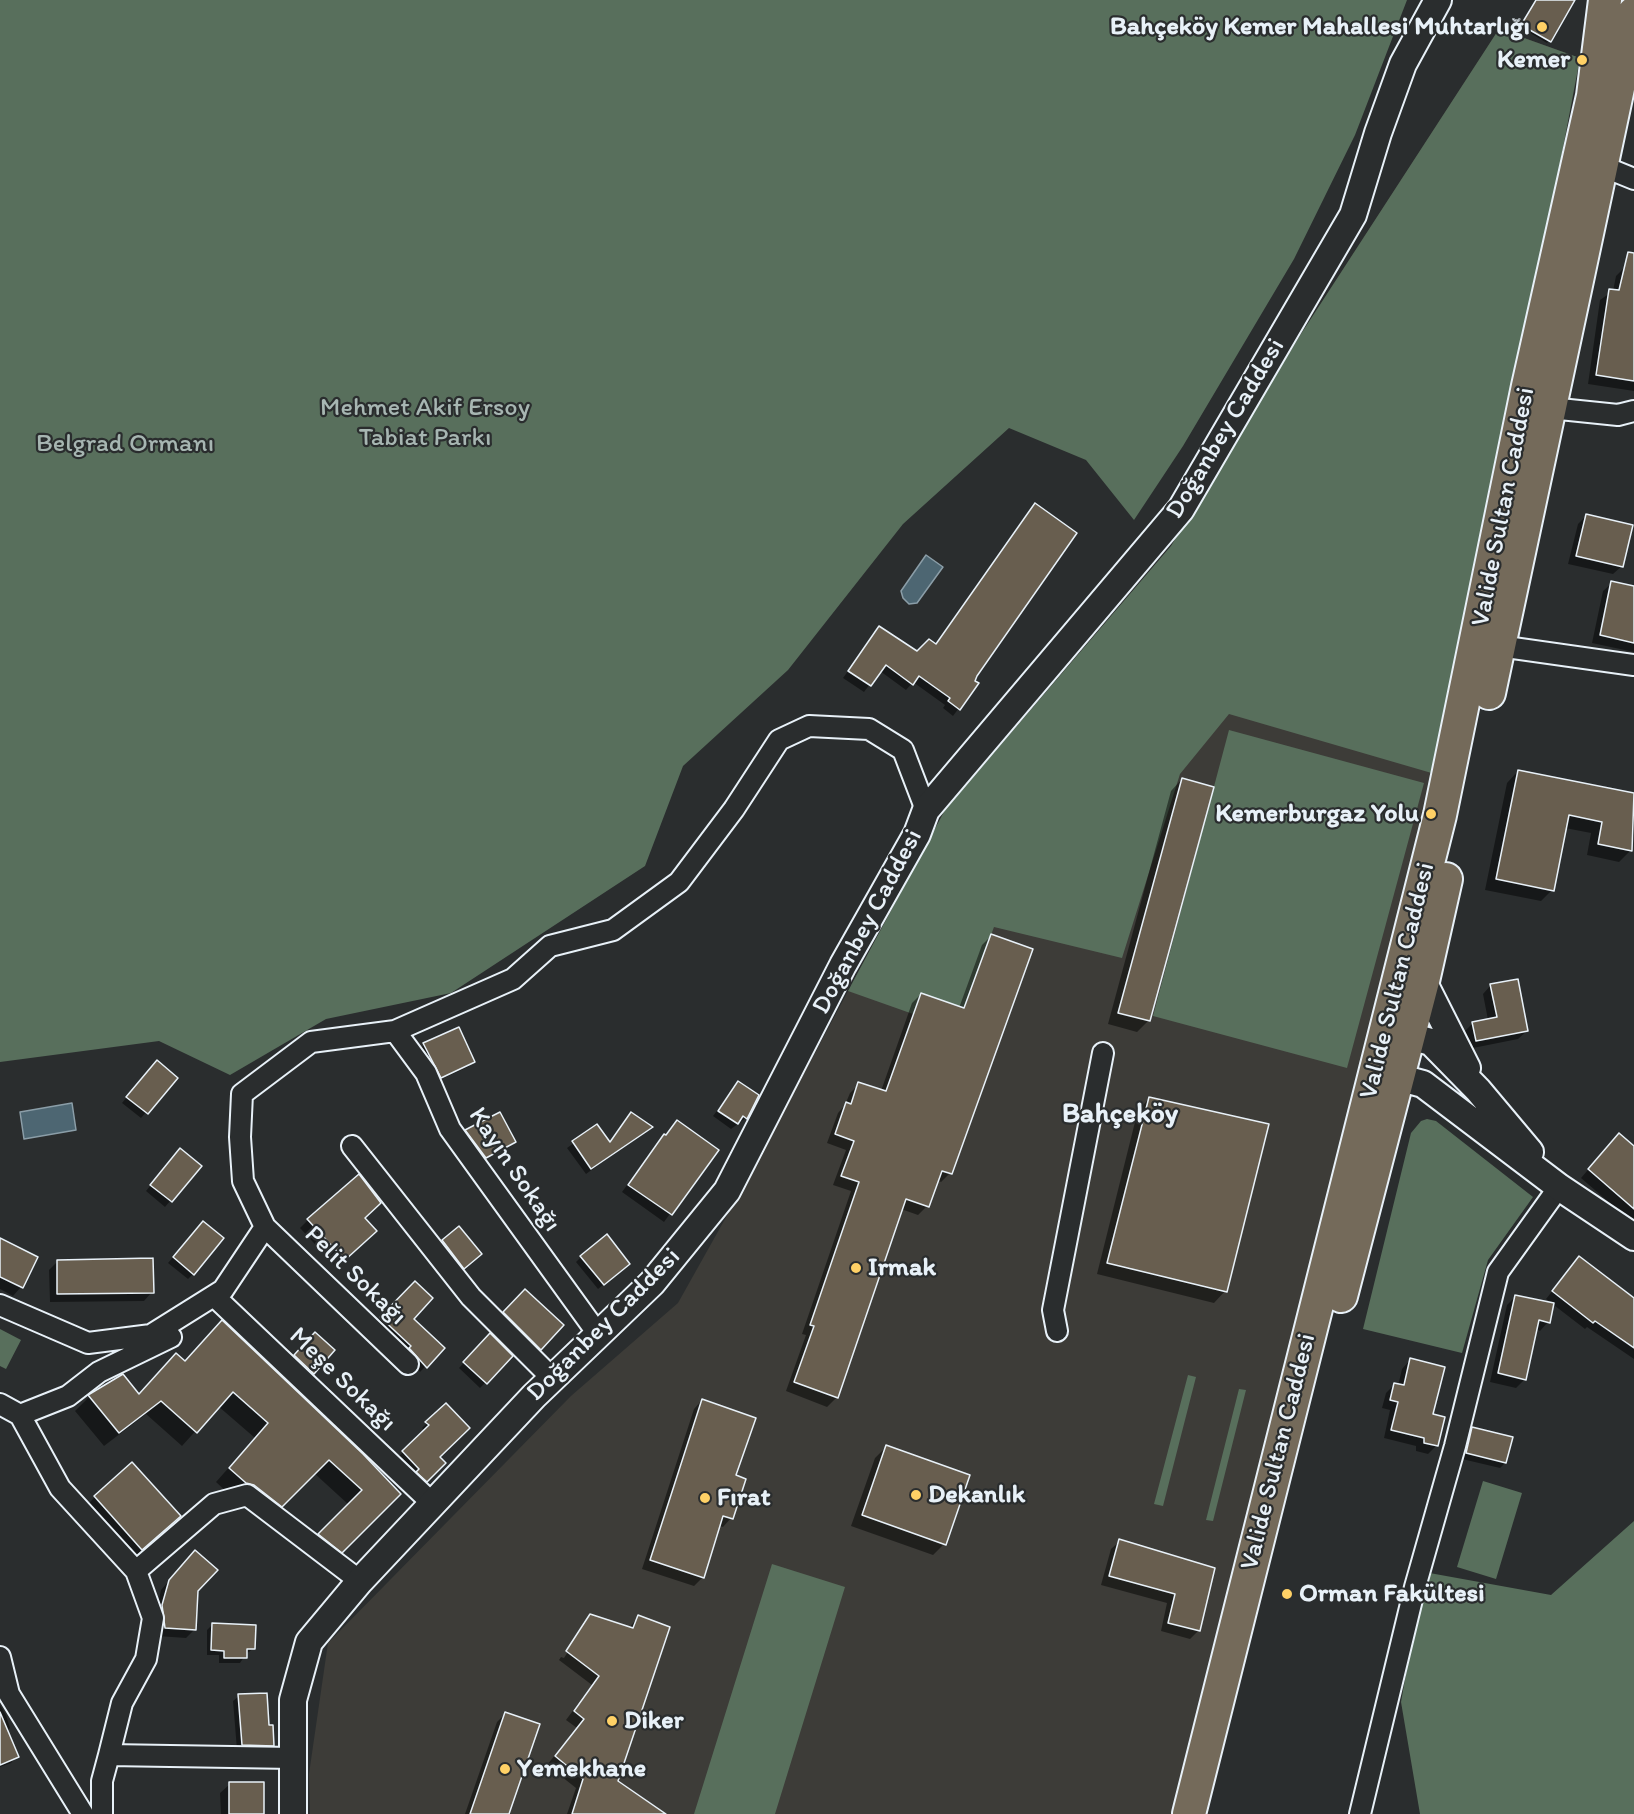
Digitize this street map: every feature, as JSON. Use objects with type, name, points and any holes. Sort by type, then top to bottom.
[{"type":"main road","name":"Valide Sultan Caddesi","points":[[1208,1814],[1232,1679],[1396,1040],[1528,387],[1593,96],[1605,0]]},
{"type":"main road","name":"Valide Sultan Caddesi","points":[[1189,1814],[1232,1679],[1397,1077],[1396,1040],[1423,981],[1499,646],[1633,22]]},
{"type":"street","name":"Doğanbey Caddesi","points":[[293,1814],[293,1700],[309,1642],[360,1581],[552,1378],[652,1282],[728,1191],[843,965],[917,834],[926,810],[1181,509],[1353,215],[1378,133],[1403,64],[1438,0]]},
{"type":"street","points":[[1602,166],[1634,180]]},
{"type":"street","points":[[1550,408],[1618,415],[1634,411]]},
{"type":"street","points":[[1499,646],[1634,665]]},
{"type":"street","points":[[20,1415],[68,1396],[99,1372],[163,1342],[219,1300],[223,1290],[265,1227],[243,1181],[240,1137],[242,1094],[311,1042],[395,1031],[513,979],[549,945],[613,930],[679,882],[734,809],[779,740],[809,726],[869,729],[903,750],[926,810]]},
{"type":"street","points":[[1423,981],[1478,1090]]},
{"type":"street","name":"Kayın Sokağı","points":[[395,1031],[426,1073],[450,1129],[598,1334]]},
{"type":"street","points":[[1396,1040],[1431,1042],[1478,1090],[1559,1187]]},
{"type":"street","points":[[1057,1331],[1053,1310],[1103,1053]]},
{"type":"street","points":[[1397,1077],[1423,1084],[1559,1187],[1634,1237]]},
{"type":"street","points":[[352,1146],[471,1297],[552,1378]]},
{"type":"street","points":[[1360,1814],[1414,1587],[1455,1446],[1498,1272],[1559,1187]]},
{"type":"street","name":"Pelit Sokağı","points":[[265,1227],[408,1364]]},
{"type":"street","points":[[0,1305],[88,1343],[151,1335],[219,1300]]},
{"type":"street","name":"Meşe Sokağı","points":[[219,1300],[433,1504]]},
{"type":"street","points":[[0,1404],[20,1415],[60,1488],[136,1571],[153,1618],[146,1659],[122,1703],[102,1780],[102,1814]]},
{"type":"street","points":[[136,1571],[214,1504],[247,1495],[360,1581]]},
{"type":"street","points":[[0,1657],[3,1681],[9,1694],[83,1814]]},
{"type":"street","points":[[109,1755],[293,1758]]},
{"type":"shaded area","points":[[1499,29],[1580,58],[1469,643],[1180,1814],[310,1814],[309,1774],[328,1643],[571,1396],[678,1303],[748,1178],[945,810],[1171,546],[1301,334]]},
{"type":"green space","name":"Mehmet Akif Ersoy Tabiat Parkı","points":[[0,0],[1407,0],[1355,135],[1294,259],[1183,446],[1134,520],[1086,460],[1009,428],[903,524],[788,670],[683,766],[645,866],[451,993],[326,1019],[230,1075],[159,1041],[0,1062]]},
{"type":"green space","points":[[1499,29],[1580,58],[1469,643],[1435,774],[1229,714],[1180,774],[1122,958],[994,927],[964,1008],[921,993],[913,1014],[848,991],[945,810],[1171,546],[1301,334]]},
{"type":"green space","points":[[1229,730],[1424,783],[1347,1068],[1153,1016]]},
{"type":"green space","points":[[1427,1119],[1436,1121],[1533,1197],[1488,1260],[1462,1353],[1363,1329],[1411,1133],[1421,1121]]},
{"type":"green space","points":[[0,1329],[21,1340],[6,1369],[0,1366]]},
{"type":"green space","points":[[1188,1375],[1196,1377],[1163,1506],[1154,1504]]},
{"type":"green space","points":[[1239,1389],[1246,1390],[1213,1521],[1206,1520]]},
{"type":"green space","points":[[1483,1481],[1522,1493],[1496,1579],[1457,1567]]},
{"type":"green space","points":[[1634,1521],[1634,1814],[1420,1814],[1401,1702],[1424,1572],[1551,1595]]},
{"type":"green space","points":[[772,1564],[845,1587],[775,1814],[694,1814]]},
{"type":"water","points":[[926,555],[943,567],[917,603],[909,604],[903,598],[901,591]]},
{"type":"water","points":[[72,1103],[76,1130],[24,1139],[20,1112]]},
{"type":"building","points":[[1536,0],[1575,0],[1551,42],[1521,25]]},
{"type":"building","points":[[1628,252],[1634,253],[1634,381],[1596,375],[1609,289],[1619,290]]},
{"type":"building","points":[[1035,503],[1077,533],[977,676],[975,681],[979,683],[960,710],[948,701],[950,698],[919,676],[913,685],[886,665],[871,686],[848,671],[879,626],[917,651],[929,639],[936,644]]},
{"type":"building","points":[[1586,514],[1633,525],[1623,567],[1576,556]]},
{"type":"building","points":[[1611,581],[1634,586],[1634,643],[1600,635]]},
{"type":"building","points":[[1518,770],[1634,793],[1632,851],[1598,844],[1602,822],[1569,815],[1554,891],[1496,879]]},
{"type":"building","points":[[1182,778],[1214,787],[1150,1021],[1118,1013]]},
{"type":"building","points":[[991,934],[1033,949],[952,1174],[942,1171],[929,1207],[906,1199],[838,1398],[794,1382],[814,1326],[810,1325],[859,1182],[841,1176],[854,1141],[835,1134],[846,1102],[851,1104],[858,1082],[886,1091],[921,993],[964,1008]]},
{"type":"building","points":[[1518,979],[1528,1031],[1476,1041],[1472,1022],[1497,1017],[1490,984]]},
{"type":"building","points":[[459,1027],[475,1062],[441,1078],[423,1043]]},
{"type":"building","points":[[157,1060],[178,1078],[148,1114],[126,1097]]},
{"type":"building","points":[[738,1081],[759,1095],[747,1119],[743,1116],[738,1124],[718,1111]]},
{"type":"building","points":[[1149,1097],[1269,1124],[1227,1292],[1107,1263]]},
{"type":"building","points":[[500,1112],[516,1142],[486,1158],[465,1130]]},
{"type":"building","points":[[631,1112],[653,1127],[591,1169],[572,1141],[597,1124],[610,1142]]},
{"type":"building","points":[[677,1120],[719,1150],[672,1215],[628,1185],[664,1134],[666,1135]]},
{"type":"building","points":[[1619,1133],[1634,1146],[1634,1209],[1588,1169]]},
{"type":"building","points":[[180,1148],[202,1166],[172,1202],[150,1185]]},
{"type":"building","points":[[359,1174],[381,1203],[365,1218],[377,1231],[345,1260],[307,1219]]},
{"type":"building","points":[[203,1221],[224,1238],[194,1275],[173,1257]]},
{"type":"building","points":[[459,1226],[482,1254],[464,1269],[442,1240]]},
{"type":"building","points":[[607,1234],[630,1264],[604,1285],[580,1256]]},
{"type":"building","points":[[0,1238],[38,1257],[23,1288],[0,1277]]},
{"type":"building","points":[[1579,1256],[1634,1298],[1634,1348],[1595,1321],[1593,1323],[1552,1291]]},
{"type":"building","points":[[153,1258],[154,1293],[57,1294],[57,1260]]},
{"type":"building","points":[[415,1281],[433,1298],[414,1319],[445,1348],[427,1368],[409,1348],[411,1346],[380,1317]]},
{"type":"building","points":[[525,1289],[564,1325],[541,1350],[503,1312]]},
{"type":"building","points":[[1515,1295],[1554,1303],[1550,1323],[1539,1320],[1526,1380],[1498,1373]]},
{"type":"building","points":[[222,1320],[363,1454],[401,1494],[342,1553],[318,1534],[362,1490],[329,1460],[282,1507],[254,1485],[246,1483],[229,1468],[268,1423],[233,1392],[197,1433],[161,1401],[119,1433],[88,1395],[123,1374],[139,1394],[176,1353],[185,1361]]},
{"type":"building","points":[[315,1332],[335,1350],[314,1374],[294,1355]]},
{"type":"building","points":[[490,1333],[513,1356],[487,1384],[463,1362]]},
{"type":"building","points":[[1410,1358],[1445,1367],[1433,1414],[1445,1417],[1438,1446],[1424,1443],[1424,1438],[1391,1430],[1398,1402],[1390,1400],[1394,1383],[1404,1385]]},
{"type":"building","name":"Fırat","points":[[702,1399],[756,1418],[736,1475],[746,1479],[733,1519],[723,1516],[704,1578],[650,1560]]},
{"type":"building","points":[[446,1403],[470,1428],[440,1457],[446,1463],[427,1482],[416,1472],[419,1469],[402,1451],[429,1425],[425,1422]]},
{"type":"building","points":[[1472,1427],[1513,1437],[1506,1463],[1466,1453]]},
{"type":"building","name":"Dekanlık","points":[[886,1445],[970,1475],[946,1545],[862,1515]]},
{"type":"building","points":[[132,1462],[181,1516],[142,1550],[94,1496]]},
{"type":"building","points":[[1119,1539],[1215,1568],[1200,1631],[1168,1623],[1175,1594],[1109,1576]]},
{"type":"building","points":[[195,1550],[218,1570],[198,1591],[196,1630],[165,1628],[162,1605],[169,1580]]},
{"type":"building","name":"Diker","points":[[590,1614],[633,1628],[638,1615],[670,1627],[618,1781],[666,1814],[572,1814],[583,1779],[555,1756],[584,1719],[574,1711],[599,1676],[566,1651]]},
{"type":"building","points":[[212,1623],[256,1625],[255,1649],[247,1649],[247,1658],[224,1658],[224,1651],[211,1650]]},
{"type":"building","points":[[267,1693],[269,1725],[273,1725],[274,1746],[242,1745],[238,1694]]},
{"type":"building","points":[[0,1712],[19,1757],[0,1765]]},
{"type":"building","name":"Yemekhane","points":[[505,1712],[540,1724],[509,1814],[470,1814]]},
{"type":"building","points":[[229,1782],[264,1782],[264,1814],[229,1814]]},
{"type":"place","name":"Bahçeköy Kemer Mahallesi Muhtarlığı","points":[[1542,27]]},
{"type":"place","name":"Kemer","points":[[1582,60]]},
{"type":"place","name":"Kemerburgaz Yolu","points":[[1431,814]]},
{"type":"place","name":"Irmak","points":[[856,1268]]},
{"type":"place","name":"Dekanlık","points":[[916,1495]]},
{"type":"place","name":"Fırat","points":[[705,1498]]},
{"type":"place","name":"Orman Fakültesi","points":[[1287,1594]]},
{"type":"place","name":"Diker","points":[[612,1721]]},
{"type":"place","name":"Yemekhane","points":[[505,1769]]},
{"type":"district","name":"Bahçeköy","points":[[1120,1115]]},
{"type":"park label","name":"Belgrad Ormanı","points":[[125,444]]}]
